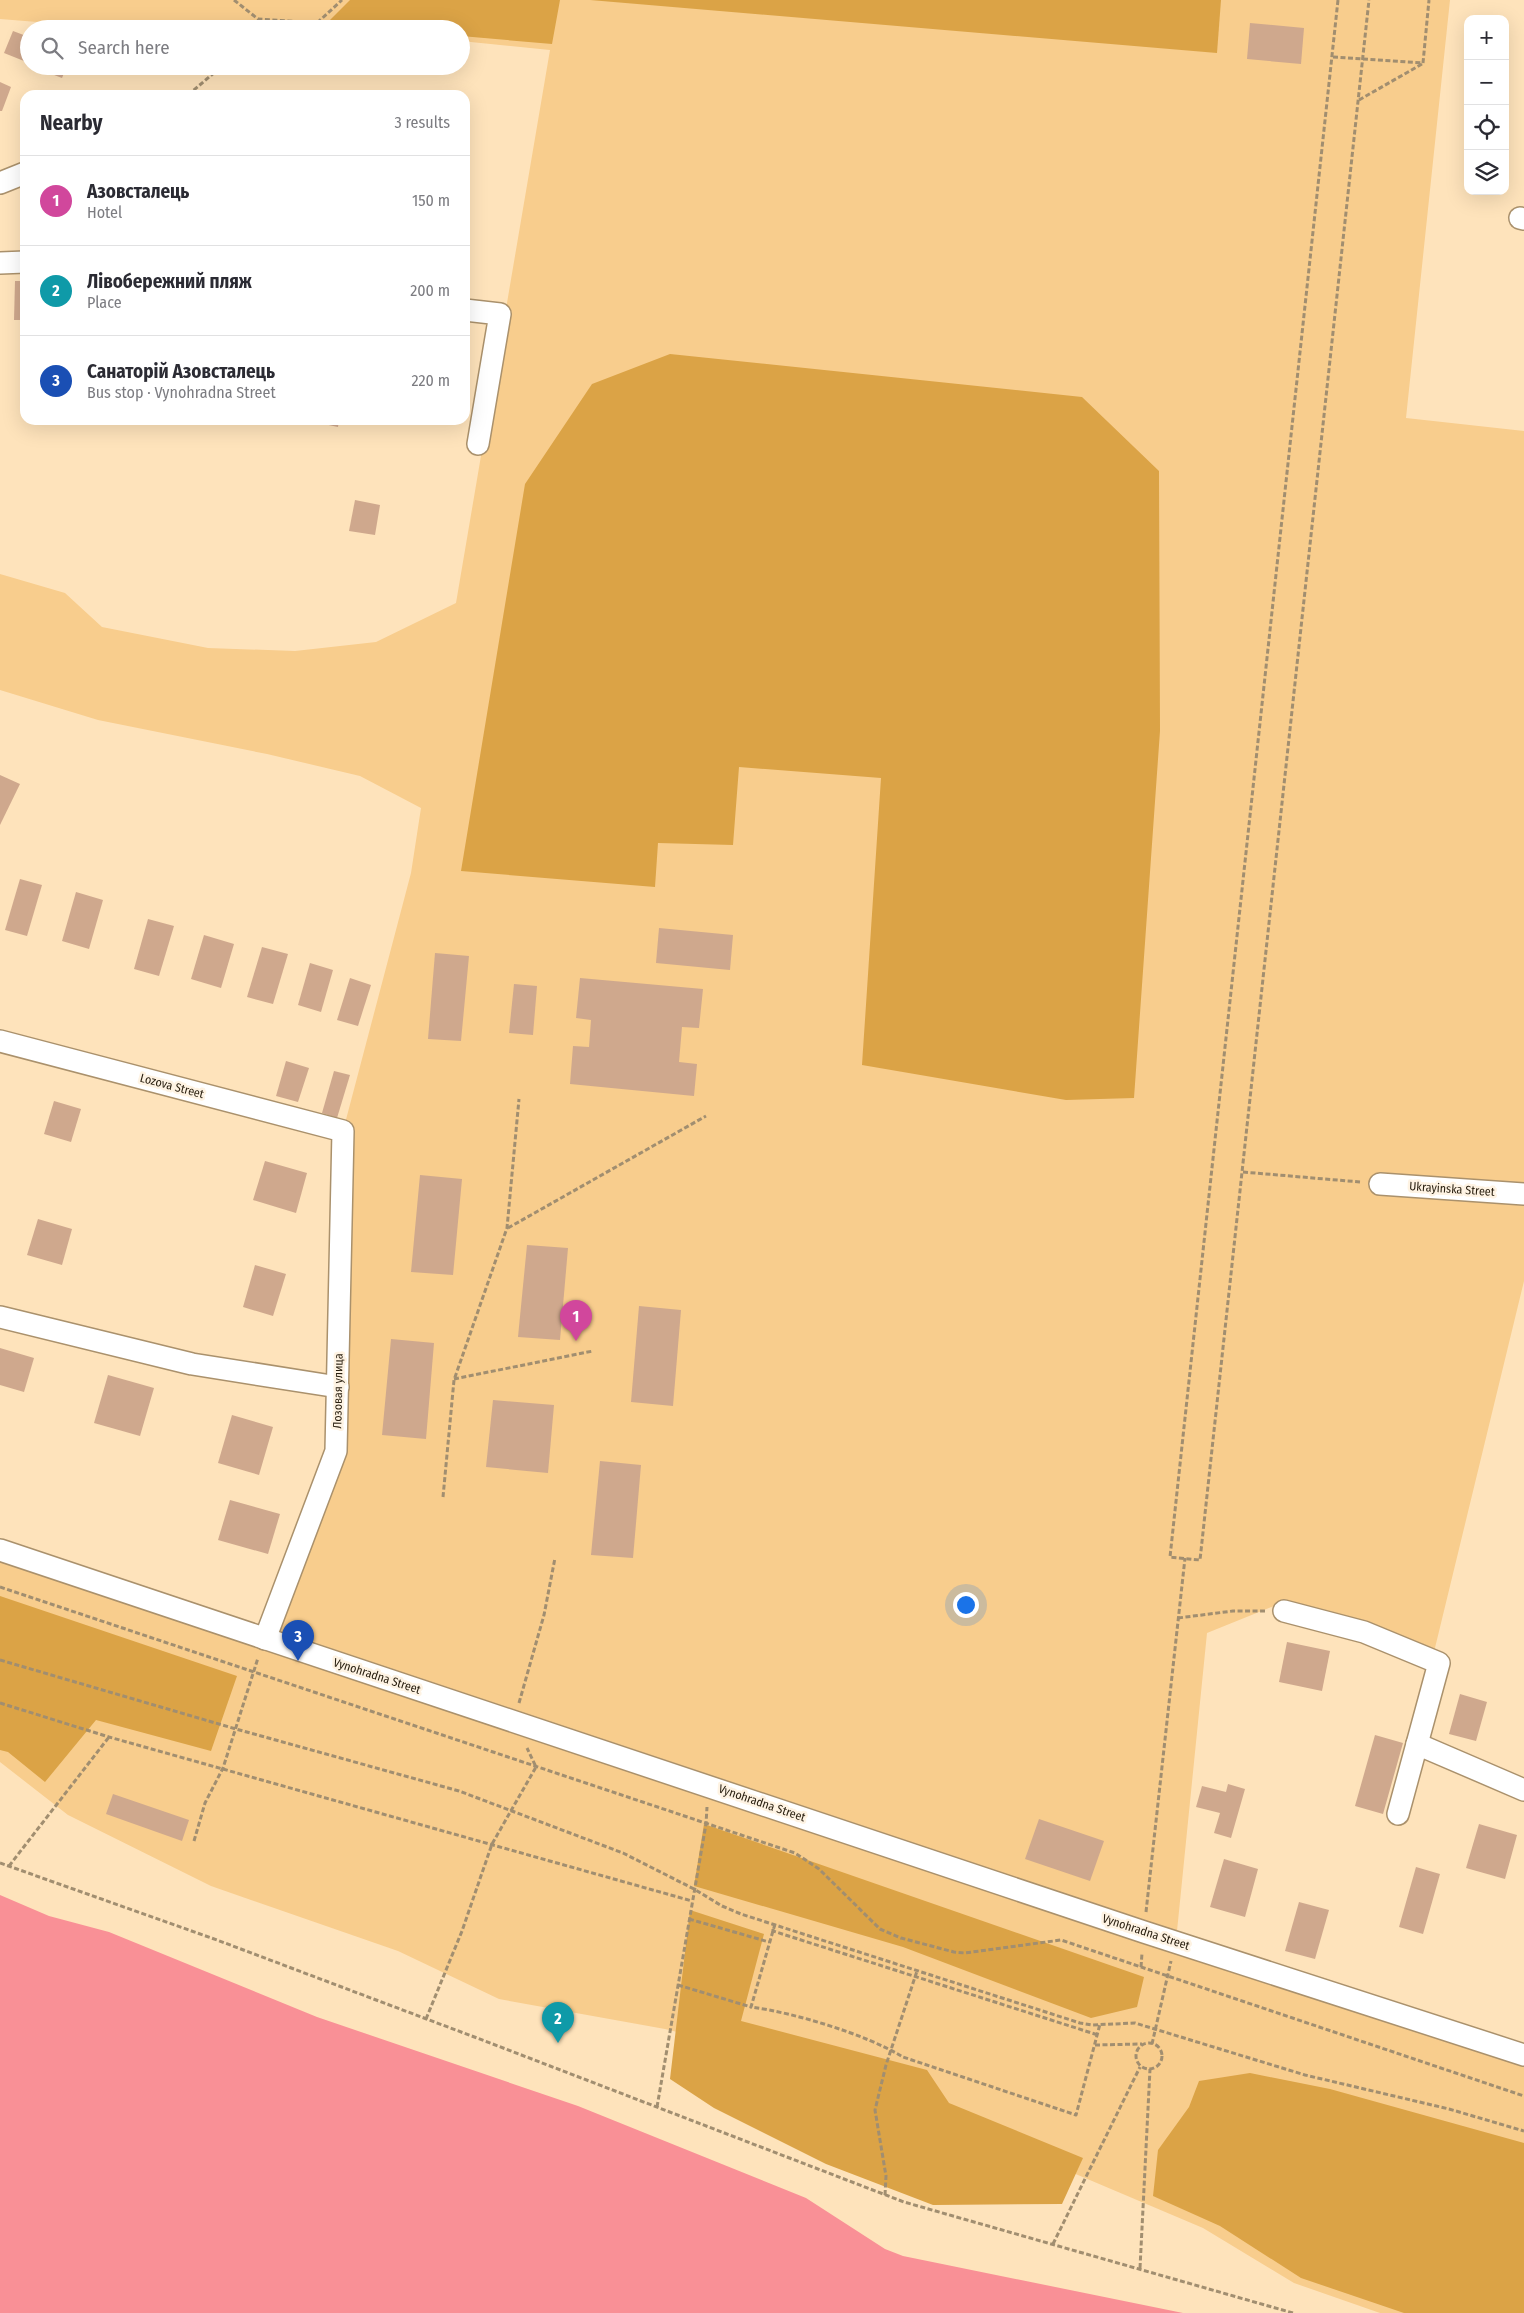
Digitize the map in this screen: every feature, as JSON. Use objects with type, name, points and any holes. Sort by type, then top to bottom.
[{"type":"street","points":[[0,182],[20,175]]},
{"type":"street","points":[[0,263],[20,262]]},
{"type":"street","points":[[470,311],[500,314],[478,444]]},
{"type":"street","name":"Lozova Street","points":[[0,1041],[343,1131]]},
{"type":"street","name":"Лозовая улица","points":[[264,1639],[336,1451],[343,1131]]},
{"type":"street","name":"Ukrayinska Street","points":[[1380,1184],[1524,1194]]},
{"type":"street","points":[[0,1317],[192,1364],[338,1387]]},
{"type":"street","name":"Vynohradna Street","points":[[0,1550],[1144,1932],[1524,2055]]},
{"type":"street","points":[[1284,1611],[1364,1632],[1439,1662],[1398,1814]]},
{"type":"street","points":[[1417,1744],[1524,1790]]},
{"type":"path","points":[[234,0],[258,19],[277,20]]},
{"type":"path","points":[[320,20],[342,0]]},
{"type":"path","points":[[1338,0],[1170,1557],[1200,1560],[1369,0]]},
{"type":"path","points":[[1423,63],[1429,0]]},
{"type":"path","points":[[1332,57],[1423,63]]},
{"type":"path","points":[[1359,100],[1423,63]]},
{"type":"path","points":[[194,90],[211,75]]},
{"type":"path","points":[[443,1497],[454,1380],[507,1228],[519,1099]]},
{"type":"path","points":[[507,1228],[706,1116]]},
{"type":"path","points":[[1243,1172],[1380,1184]]},
{"type":"path","points":[[454,1380],[593,1351]]},
{"type":"path","points":[[536,1767],[514,1721],[544,1615],[555,1558]]},
{"type":"path","points":[[1141,1967],[1185,1558]]},
{"type":"path","points":[[0,1587],[795,1853],[809,1861],[880,1929],[901,1938],[954,1952],[965,1953],[1061,1940],[1524,2096]]},
{"type":"path","points":[[1178,1618],[1234,1611],[1284,1611]]},
{"type":"path","points":[[0,1660],[236,1729],[431,1783],[512,1810],[623,1853],[694,1889],[722,1906],[1080,2023],[1135,2023],[1305,2074],[1449,2109],[1524,2131]]},
{"type":"path","points":[[194,1841],[205,1803],[223,1768],[253,1672]]},
{"type":"path","points":[[0,1704],[109,1737],[692,1901]]},
{"type":"path","points":[[8,1866],[109,1737]]},
{"type":"path","points":[[426,2019],[462,1931],[492,1844],[536,1767]]},
{"type":"path","points":[[657,2107],[706,1824],[708,1785]]},
{"type":"path","points":[[0,1863],[217,1940],[904,2202],[1293,2313]]},
{"type":"path","points":[[689,1919],[769,1942]]},
{"type":"path","points":[[751,2007],[775,1924]]},
{"type":"path","points":[[775,1924],[773,1931],[1098,2035]]},
{"type":"path","points":[[1152,2044],[1176,1941]]},
{"type":"path","points":[[885,2195],[886,2176],[875,2110],[882,2080],[917,1971]]},
{"type":"path","points":[[678,1985],[751,2007],[785,2013],[883,2045],[903,2057],[1076,2115],[1100,2024]]},
{"type":"path","points":[[1095,2044],[1152,2044],[1159,2048],[1162,2058],[1159,2066],[1150,2069],[1140,2067]]},
{"type":"path","points":[[1140,2067],[1136,2054],[1142,2044]]},
{"type":"path","points":[[1053,2244],[1140,2067]]},
{"type":"path","points":[[1140,2268],[1150,2069]]},
{"type":"shaded area","points":[[0,0],[1450,0],[1406,418],[1524,431],[1524,1281],[1434,1652],[1284,1602],[1207,1633],[1176,1941],[1524,2055],[1524,2313],[1380,2313],[1294,2283],[1203,2228],[998,2141],[903,2088],[665,2029],[499,1999],[398,1951],[211,1886],[68,1815],[0,1762],[0,1550],[264,1639],[336,1451],[343,1131],[411,873],[421,808],[360,776],[267,754],[98,720],[0,690],[0,574],[65,593],[102,627],[208,648],[295,651],[376,642],[456,603],[550,50],[470,42],[470,20],[20,21],[0,19]]},
{"type":"shaded area","points":[[350,0],[560,0],[552,44],[470,37],[470,20],[330,20]]},
{"type":"shaded area","points":[[590,0],[1221,0],[1217,53]]},
{"type":"shaded area","points":[[670,354],[1082,397],[1159,471],[1160,731],[1134,1098],[1066,1100],[862,1065],[881,778],[739,767],[733,845],[658,843],[655,887],[461,871],[525,484],[592,384]]},
{"type":"shaded area","points":[[0,1596],[237,1676],[211,1751],[96,1720],[45,1782],[8,1752],[0,1750]]},
{"type":"shaded area","points":[[704,1824],[1144,1977],[1137,2007],[1091,2018],[903,1947],[694,1886]]},
{"type":"shaded area","points":[[0,1895],[49,1916],[109,1932],[317,2017],[578,2106],[806,2198],[885,2249],[903,2256],[1183,2313],[0,2313]]},
{"type":"shaded area","points":[[690,1910],[764,1934],[741,2021],[927,2070],[949,2103],[1083,2158],[1062,2204],[933,2205],[826,2164],[714,2108],[670,2079]]},
{"type":"shaded area","points":[[1250,2073],[1330,2089],[1524,2143],[1524,2313],[1404,2313],[1301,2278],[1220,2226],[1153,2196],[1158,2150],[1189,2107],[1199,2081]]},
{"type":"building","points":[[1250,23],[1304,28],[1301,64],[1247,59]]},
{"type":"building","points":[[13,31],[20,34],[20,59],[4,53]]},
{"type":"building","points":[[0,82],[11,87],[2,111],[0,111]]},
{"type":"building","points":[[15,281],[20,281],[20,320],[14,320]]},
{"type":"building","points":[[355,500],[380,505],[375,535],[349,531]]},
{"type":"building","points":[[0,775],[20,784],[0,825]]},
{"type":"building","points":[[20,879],[42,885],[27,936],[5,930]]},
{"type":"building","points":[[76,892],[103,900],[89,949],[62,941]]},
{"type":"building","points":[[148,919],[174,926],[159,976],[134,969]]},
{"type":"building","points":[[659,928],[733,935],[730,970],[656,963]]},
{"type":"building","points":[[204,935],[234,944],[221,988],[191,979]]},
{"type":"building","points":[[262,947],[288,954],[273,1004],[247,997]]},
{"type":"building","points":[[435,953],[469,956],[461,1041],[428,1039]]},
{"type":"building","points":[[310,963],[333,970],[321,1012],[298,1005]]},
{"type":"building","points":[[350,978],[371,985],[358,1026],[337,1020]]},
{"type":"building","points":[[580,978],[703,989],[699,1028],[682,1027],[679,1062],[697,1064],[694,1096],[570,1084],[573,1046],[589,1047],[591,1020],[576,1018]]},
{"type":"building","points":[[514,984],[537,986],[533,1035],[509,1033]]},
{"type":"building","points":[[286,1061],[309,1068],[298,1102],[276,1096]]},
{"type":"building","points":[[334,1071],[350,1075],[337,1118],[322,1113]]},
{"type":"building","points":[[54,1101],[81,1109],[71,1142],[44,1134]]},
{"type":"building","points":[[265,1161],[307,1173],[296,1213],[253,1200]]},
{"type":"building","points":[[420,1175],[462,1179],[453,1275],[411,1272]]},
{"type":"building","points":[[38,1219],[72,1229],[62,1265],[27,1255]]},
{"type":"building","points":[[527,1245],[568,1248],[560,1340],[518,1337]]},
{"type":"building","points":[[255,1265],[286,1274],[273,1316],[243,1307]]},
{"type":"building","points":[[639,1306],[681,1310],[673,1406],[631,1402]]},
{"type":"building","points":[[391,1339],[434,1343],[426,1439],[382,1435]]},
{"type":"building","points":[[0,1348],[34,1358],[24,1392],[0,1385]]},
{"type":"building","points":[[108,1375],[154,1388],[140,1436],[94,1423]]},
{"type":"building","points":[[493,1400],[554,1405],[548,1473],[486,1467]]},
{"type":"building","points":[[232,1415],[273,1427],[259,1475],[218,1463]]},
{"type":"building","points":[[600,1461],[641,1465],[633,1558],[591,1555]]},
{"type":"building","points":[[230,1500],[280,1514],[268,1554],[218,1540]]},
{"type":"building","points":[[1287,1642],[1330,1651],[1322,1691],[1279,1682]]},
{"type":"building","points":[[1460,1694],[1487,1702],[1476,1741],[1449,1734]]},
{"type":"building","points":[[1375,1735],[1403,1743],[1383,1814],[1355,1806]]},
{"type":"building","points":[[1228,1784],[1245,1789],[1231,1838],[1214,1833],[1220,1813],[1196,1807],[1202,1786],[1226,1792]]},
{"type":"building","points":[[113,1794],[189,1820],[182,1841],[106,1814]]},
{"type":"building","points":[[1039,1819],[1104,1841],[1090,1881],[1025,1859]]},
{"type":"building","points":[[1479,1824],[1517,1835],[1505,1879],[1466,1868]]},
{"type":"building","points":[[1224,1859],[1258,1869],[1245,1917],[1210,1907]]},
{"type":"building","points":[[1416,1867],[1440,1874],[1423,1934],[1399,1927]]},
{"type":"building","points":[[1299,1902],[1329,1910],[1315,1959],[1285,1951]]},
{"type":"place","name":"Азовсталець","points":[[576,1341]]},
{"type":"place","name":"Санаторій Азовсталець","points":[[298,1661]]},
{"type":"place","name":"Лівобережний пляж","points":[[558,2043]]}]
